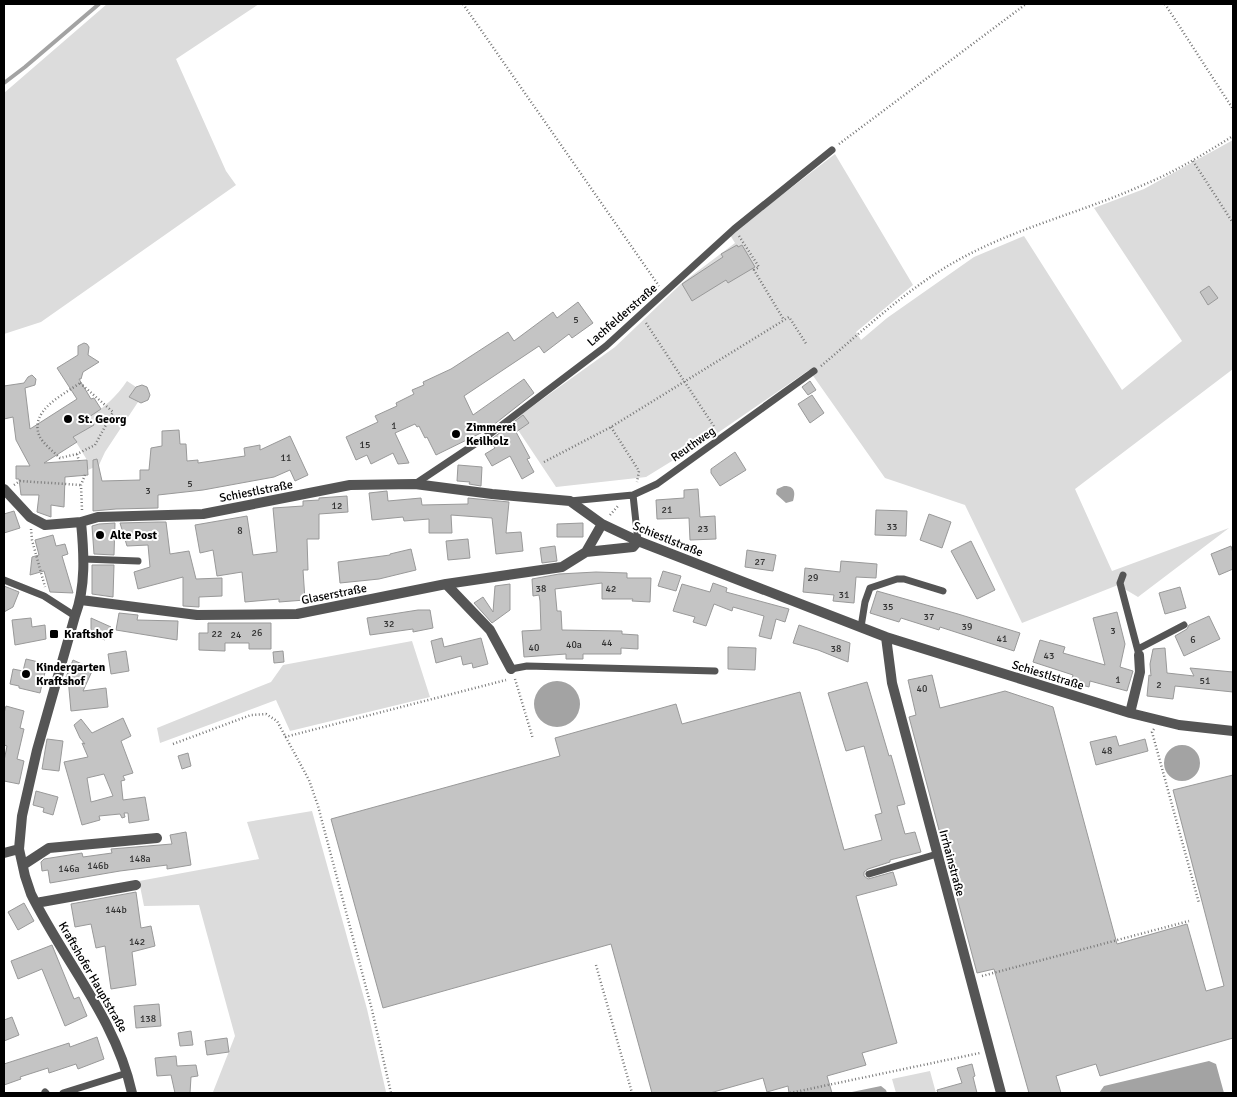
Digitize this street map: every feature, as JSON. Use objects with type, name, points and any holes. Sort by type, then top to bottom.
[{"type":"street","name":"Schiestlstraße","points":[[81,522],[98,517],[202,514],[350,485],[415,484],[492,494],[570,501],[602,524],[638,541],[886,637],[1130,713],[1187,726],[1233,731]]},
{"type":"street","points":[[5,489],[30,517],[45,524],[81,522]]},
{"type":"street","name":"Kraftshofer Hauptstraße","points":[[81,522],[83,559],[81,600],[37,750],[22,816],[19,849],[25,876],[36,904],[102,1014],[121,1053],[132,1093]]},
{"type":"street","name":"Glaserstraße","points":[[586,552],[602,524]]},
{"type":"street","name":"Glaserstraße","points":[[81,600],[197,615],[297,614],[446,584],[562,567],[586,552],[633,547],[638,541]]},
{"type":"street","points":[[446,584],[490,630],[511,668]]},
{"type":"street","name":"Irrhainstraße","points":[[886,637],[892,683],[1001,1093]]},
{"type":"street","points":[[1130,713],[1140,672],[1139,652]]},
{"type":"street","points":[[22,866],[49,848],[157,838]]},
{"type":"street","points":[[4,853],[19,849]]},
{"type":"street","points":[[36,904],[136,885]]},
{"type":"lane","name":"Lachfelderstraße","points":[[415,484],[490,434],[606,346],[735,228],[832,150]]},
{"type":"lane","name":"Reuthweg","points":[[570,501],[629,496],[657,484],[814,371]]},
{"type":"lane","points":[[629,496],[638,541]]},
{"type":"lane","points":[[83,559],[138,561]]},
{"type":"lane","points":[[1123,575],[1120,583],[1139,652],[1184,625]]},
{"type":"lane","points":[[861,627],[865,602],[870,588],[897,579],[943,591]]},
{"type":"lane","points":[[4,580],[44,596],[75,616]]},
{"type":"lane","points":[[511,668],[527,666],[715,671]]},
{"type":"lane","points":[[869,874],[937,854]]},
{"type":"lane","points":[[63,1093],[127,1073]]},
{"type":"path","points":[[463,4],[664,293]]},
{"type":"path","points":[[832,150],[1026,4]]},
{"type":"path","points":[[1165,4],[1233,110]]},
{"type":"path","points":[[814,371],[909,293],[958,260],[997,241],[1143,186],[1193,161],[1233,136]]},
{"type":"path","points":[[1193,161],[1233,223]]},
{"type":"path","points":[[735,228],[759,267],[754,270],[784,320]]},
{"type":"path","points":[[544,462],[611,427],[789,317],[807,345]]},
{"type":"path","points":[[646,323],[715,428]]},
{"type":"path","points":[[80,383],[113,412],[95,445],[77,454],[60,458],[39,436],[38,422],[46,408],[80,383]]},
{"type":"path","points":[[602,524],[629,496],[639,471],[611,427]]},
{"type":"path","points":[[77,454],[80,461]]},
{"type":"path","points":[[81,522],[81,486],[85,475]]},
{"type":"path","points":[[5,489],[20,481],[81,486]]},
{"type":"path","points":[[30,517],[32,540],[46,589],[44,596]]},
{"type":"path","points":[[285,737],[514,678],[533,738]]},
{"type":"path","points":[[173,744],[251,715],[266,714],[277,721],[309,780],[318,806],[372,1010],[391,1093]]},
{"type":"path","points":[[1157,720],[1152,732],[1199,903]]},
{"type":"path","points":[[970,979],[1189,920]]},
{"type":"path","points":[[596,965],[632,1093]]},
{"type":"path","points":[[790,1093],[989,1051]]},
{"type":"shaded area","points":[[107,4],[259,4],[176,59],[226,171],[236,185],[41,322],[4,334],[4,93]]},
{"type":"shaded area","points":[[1233,140],[1233,369],[1075,489],[1112,571],[1229,528],[1138,597],[1118,585],[1022,623],[965,505],[885,478],[809,370],[719,432],[646,477],[556,487],[512,421],[615,347],[682,283],[735,243],[730,235],[835,154],[913,285],[856,332],[861,340],[887,318],[974,257],[1024,236],[1122,390],[1182,341],[1094,208],[1144,189]]},
{"type":"shaded area","points":[[127,381],[136,387],[129,397],[138,402],[105,452],[99,465],[88,470],[87,460],[73,437],[94,425],[89,417],[110,401]]},
{"type":"shaded area","points":[[784,486],[792,488],[794,494],[793,501],[786,503],[776,494],[777,489]]},
{"type":"shaded area","points":[[412,641],[430,697],[290,731],[276,700],[160,743],[157,728],[271,682],[283,665]]},
{"type":"shaded area","points":[[557,681],[570,685],[576,691],[580,704],[576,717],[570,723],[557,727],[544,723],[538,717],[534,704],[538,691],[544,685]]},
{"type":"shaded area","points":[[1182,745],[1194,751],[1200,763],[1194,775],[1182,781],[1170,775],[1164,763],[1170,751]]},
{"type":"shaded area","points":[[312,811],[367,1009],[386,1092],[213,1092],[235,1036],[199,905],[144,906],[139,881],[259,859],[247,822]]},
{"type":"shaded area","points":[[1209,1061],[1216,1064],[1224,1093],[1099,1093],[1104,1086]]},
{"type":"shaded area","points":[[930,1071],[936,1093],[896,1093],[892,1079]]},
{"type":"shaded area","points":[[881,1086],[887,1093],[847,1093]]},
{"type":"building","points":[[737,245],[738,247],[742,245],[755,267],[728,283],[726,280],[692,301],[682,284],[723,257],[721,254]]},
{"type":"building","points":[[1209,286],[1218,298],[1208,305],[1200,292]]},
{"type":"building","points":[[578,302],[593,323],[572,338],[569,334],[544,353],[539,346],[464,396],[473,415],[524,379],[534,393],[487,430],[436,455],[427,437],[425,438],[419,426],[417,427],[415,424],[395,433],[409,463],[398,464],[393,453],[371,464],[367,455],[356,460],[346,437],[378,422],[375,416],[397,406],[396,403],[414,394],[412,390],[424,385],[423,382],[451,369],[508,332],[514,341],[553,312],[557,318]]},
{"type":"building","points":[[84,343],[89,347],[88,355],[99,362],[83,372],[81,379],[79,379],[91,399],[94,398],[101,409],[89,417],[94,425],[73,437],[77,442],[44,463],[87,460],[88,475],[65,477],[64,507],[51,505],[51,517],[37,512],[39,495],[21,495],[19,479],[16,479],[16,466],[30,466],[16,440],[13,417],[4,419],[4,386],[24,383],[32,375],[36,379],[35,385],[25,388],[30,429],[77,399],[57,368],[78,355],[78,346]]},
{"type":"building","points":[[810,381],[816,390],[808,395],[802,387]]},
{"type":"building","points":[[142,385],[147,387],[150,395],[148,400],[141,403],[129,397],[136,387]]},
{"type":"building","points":[[812,395],[824,413],[810,423],[798,404]]},
{"type":"building","points":[[523,415],[529,423],[516,432],[530,458],[527,459],[534,472],[522,479],[510,456],[492,466],[485,454],[495,448],[489,441]]},
{"type":"building","points":[[179,430],[180,444],[186,444],[187,461],[198,460],[198,463],[245,456],[244,448],[260,445],[260,450],[290,436],[308,475],[295,481],[290,470],[274,477],[203,490],[158,495],[158,508],[93,511],[93,460],[97,459],[102,481],[140,480],[140,470],[149,470],[151,448],[162,446],[162,431]]},
{"type":"building","points":[[735,452],[746,470],[720,486],[711,473],[711,469]]},
{"type":"building","points":[[458,465],[482,467],[481,486],[469,484],[470,482],[457,481]]},
{"type":"building","points":[[698,489],[700,517],[715,516],[716,539],[690,540],[689,518],[657,519],[656,500],[684,498],[684,490]]},
{"type":"building","points":[[387,491],[388,501],[421,498],[422,505],[468,504],[468,498],[509,502],[506,533],[521,532],[523,551],[496,554],[492,518],[451,515],[452,533],[429,533],[429,519],[404,521],[403,517],[372,520],[369,493]]},
{"type":"building","points":[[347,496],[348,512],[319,514],[319,539],[307,539],[308,570],[303,570],[305,600],[279,602],[279,599],[245,602],[242,572],[217,576],[213,550],[200,553],[195,525],[247,516],[253,555],[277,552],[273,508],[303,506],[303,501]]},
{"type":"building","points":[[876,510],[907,511],[906,536],[875,535]]},
{"type":"building","points":[[14,511],[20,528],[4,533],[4,514]]},
{"type":"building","points":[[929,514],[951,522],[942,548],[920,540]]},
{"type":"building","points":[[166,522],[170,554],[189,551],[196,579],[222,578],[222,596],[199,597],[199,607],[183,606],[183,577],[138,589],[134,572],[150,567],[148,545],[127,546],[120,523]]},
{"type":"building","points":[[115,523],[114,555],[94,554],[92,526]]},
{"type":"building","points":[[583,523],[583,537],[557,537],[557,524]]},
{"type":"building","points":[[53,535],[56,546],[65,544],[68,554],[62,556],[73,593],[50,592],[44,571],[30,575],[32,557],[39,555],[35,540]]},
{"type":"building","points":[[468,539],[470,558],[448,560],[446,541]]},
{"type":"building","points":[[971,541],[995,590],[977,599],[951,551]]},
{"type":"building","points":[[555,546],[557,561],[542,563],[540,548]]},
{"type":"building","points":[[1231,546],[1233,569],[1219,575],[1211,554]]},
{"type":"building","points":[[411,549],[416,570],[379,579],[340,583],[338,562],[390,555]]},
{"type":"building","points":[[747,550],[776,555],[773,571],[745,567]]},
{"type":"building","points":[[841,561],[877,564],[876,578],[856,577],[854,603],[833,601],[834,595],[803,592],[805,568],[840,572]]},
{"type":"building","points":[[92,565],[114,565],[113,597],[92,594]]},
{"type":"building","points":[[663,571],[681,576],[676,591],[658,586]]},
{"type":"building","points":[[627,573],[627,578],[651,578],[650,602],[632,601],[633,599],[602,599],[602,583],[555,589],[557,611],[561,611],[562,630],[622,631],[622,634],[638,635],[638,649],[621,648],[621,654],[583,654],[583,659],[566,659],[566,654],[524,657],[522,631],[541,630],[539,595],[533,596],[532,579],[559,574]]},
{"type":"building","points":[[713,583],[727,588],[726,592],[789,609],[785,622],[776,619],[771,639],[759,636],[764,616],[733,607],[732,611],[714,604],[706,626],[693,622],[695,617],[673,611],[682,584],[710,592]]},
{"type":"building","points":[[510,584],[510,610],[492,623],[474,603],[483,597],[493,612],[495,586]]},
{"type":"building","points":[[4,586],[19,592],[13,607],[4,612]]},
{"type":"building","points":[[1180,587],[1186,608],[1165,614],[1159,593]]},
{"type":"building","points":[[877,591],[1020,633],[1014,651],[940,627],[939,630],[901,618],[899,622],[870,613]]},
{"type":"building","points":[[418,610],[430,610],[433,628],[413,632],[413,629],[370,635],[367,618]]},
{"type":"building","points":[[1117,612],[1125,644],[1120,667],[1133,671],[1127,691],[1090,681],[1089,687],[1071,682],[1073,675],[1033,662],[1040,640],[1065,647],[1063,653],[1105,665],[1093,618]]},
{"type":"building","points":[[119,613],[138,615],[137,620],[178,621],[177,640],[116,630]]},
{"type":"building","points":[[1209,616],[1220,639],[1184,656],[1175,636],[1187,629],[1189,625]]},
{"type":"building","points":[[31,618],[32,627],[45,625],[46,639],[15,645],[12,620]]},
{"type":"building","points":[[91,618],[111,627],[105,640],[91,634]]},
{"type":"building","points":[[208,623],[271,623],[271,649],[249,649],[249,643],[225,643],[225,651],[199,650],[199,633],[208,633]]},
{"type":"building","points":[[799,625],[850,643],[848,662],[818,650],[793,643]]},
{"type":"building","points":[[442,638],[444,647],[481,638],[488,664],[473,668],[472,663],[463,665],[461,656],[436,663],[431,641]]},
{"type":"building","points":[[728,647],[756,648],[755,670],[728,669]]},
{"type":"building","points":[[1165,648],[1167,673],[1194,676],[1190,668],[1233,672],[1233,692],[1175,686],[1173,699],[1147,696],[1153,649]]},
{"type":"building","points":[[126,651],[129,671],[111,674],[108,654]]},
{"type":"building","points":[[283,651],[284,662],[274,663],[273,652]]},
{"type":"building","points":[[26,659],[47,664],[40,693],[10,684],[13,669],[23,671]]},
{"type":"building","points":[[73,660],[93,669],[83,691],[106,688],[108,707],[71,711],[68,678],[66,677]]},
{"type":"building","points":[[932,675],[940,708],[1005,691],[1053,707],[1117,944],[1187,924],[1206,991],[1224,986],[1173,790],[1233,775],[1233,1038],[1100,1076],[1096,1064],[1056,1076],[1061,1093],[1029,1093],[994,969],[977,973],[909,717],[916,715],[908,680]]},
{"type":"building","points":[[867,682],[905,804],[897,806],[905,834],[915,832],[921,852],[890,860],[890,862],[864,872],[864,876],[868,879],[893,872],[897,885],[856,896],[897,1043],[862,1053],[866,1065],[827,1076],[832,1093],[789,1093],[788,1086],[767,1092],[763,1078],[710,1093],[652,1093],[611,944],[383,1008],[331,819],[560,756],[555,738],[676,704],[682,724],[800,692],[844,850],[882,840],[875,815],[882,813],[864,746],[846,751],[828,693]]},
{"type":"building","points":[[6,706],[24,711],[20,728],[24,729],[17,759],[24,761],[19,784],[4,781],[4,761],[7,746],[4,745],[4,713]]},
{"type":"building","points":[[123,718],[131,736],[121,741],[133,773],[123,776],[125,780],[121,781],[123,800],[145,797],[149,820],[129,823],[128,813],[124,813],[125,817],[122,818],[120,814],[99,816],[100,820],[82,825],[64,762],[88,757],[82,743],[85,744],[74,725],[81,719],[92,733]],"holes":[[[104,774],[113,796],[91,802],[87,778]]]},
{"type":"building","points":[[1116,736],[1119,746],[1145,739],[1148,751],[1096,765],[1090,742]]},
{"type":"building","points":[[47,739],[63,741],[59,771],[42,769]]},
{"type":"building","points":[[188,753],[191,766],[182,769],[178,756]]},
{"type":"building","points":[[36,791],[58,797],[53,815],[43,812],[44,808],[33,805]]},
{"type":"building","points":[[186,832],[191,865],[167,869],[167,865],[120,871],[50,883],[48,870],[42,871],[41,862],[44,859],[82,853],[83,857],[112,853],[111,849],[172,844],[170,835]]},
{"type":"building","points":[[136,892],[141,928],[151,926],[155,946],[132,952],[136,985],[111,989],[105,946],[96,948],[91,924],[75,927],[71,904]]},
{"type":"building","points":[[24,903],[34,921],[18,930],[8,912]]},
{"type":"building","points":[[52,945],[74,999],[79,997],[87,1016],[65,1026],[42,969],[18,979],[11,961]]},
{"type":"building","points":[[159,1004],[161,1026],[136,1028],[134,1006]]},
{"type":"building","points":[[12,1017],[19,1035],[4,1041],[4,1020]]},
{"type":"building","points":[[191,1031],[193,1045],[180,1046],[178,1033]]},
{"type":"building","points":[[97,1037],[104,1059],[78,1069],[76,1064],[49,1073],[48,1068],[20,1077],[21,1079],[4,1085],[4,1064],[69,1043],[70,1047]]},
{"type":"building","points":[[227,1038],[229,1052],[207,1055],[205,1041]]},
{"type":"building","points":[[176,1056],[177,1066],[196,1065],[198,1076],[191,1077],[190,1093],[175,1093],[171,1075],[157,1076],[155,1058]]},
{"type":"building","points":[[972,1064],[977,1093],[938,1093],[937,1090],[962,1083],[957,1068]]},
{"type":"waterway","points":[[4,83],[99,4]]},
{"type":"place","name":"St. Georg","points":[[68,419]]},
{"type":"place","name":"Zimmerei Keilholz","points":[[456,434]]},
{"type":"place","name":"Alte Post","points":[[100,535]]},
{"type":"place","name":"Kraftshof","points":[[54,634]]},
{"type":"place","name":"Kindergarten Kraftshof","points":[[26,674]]}]
